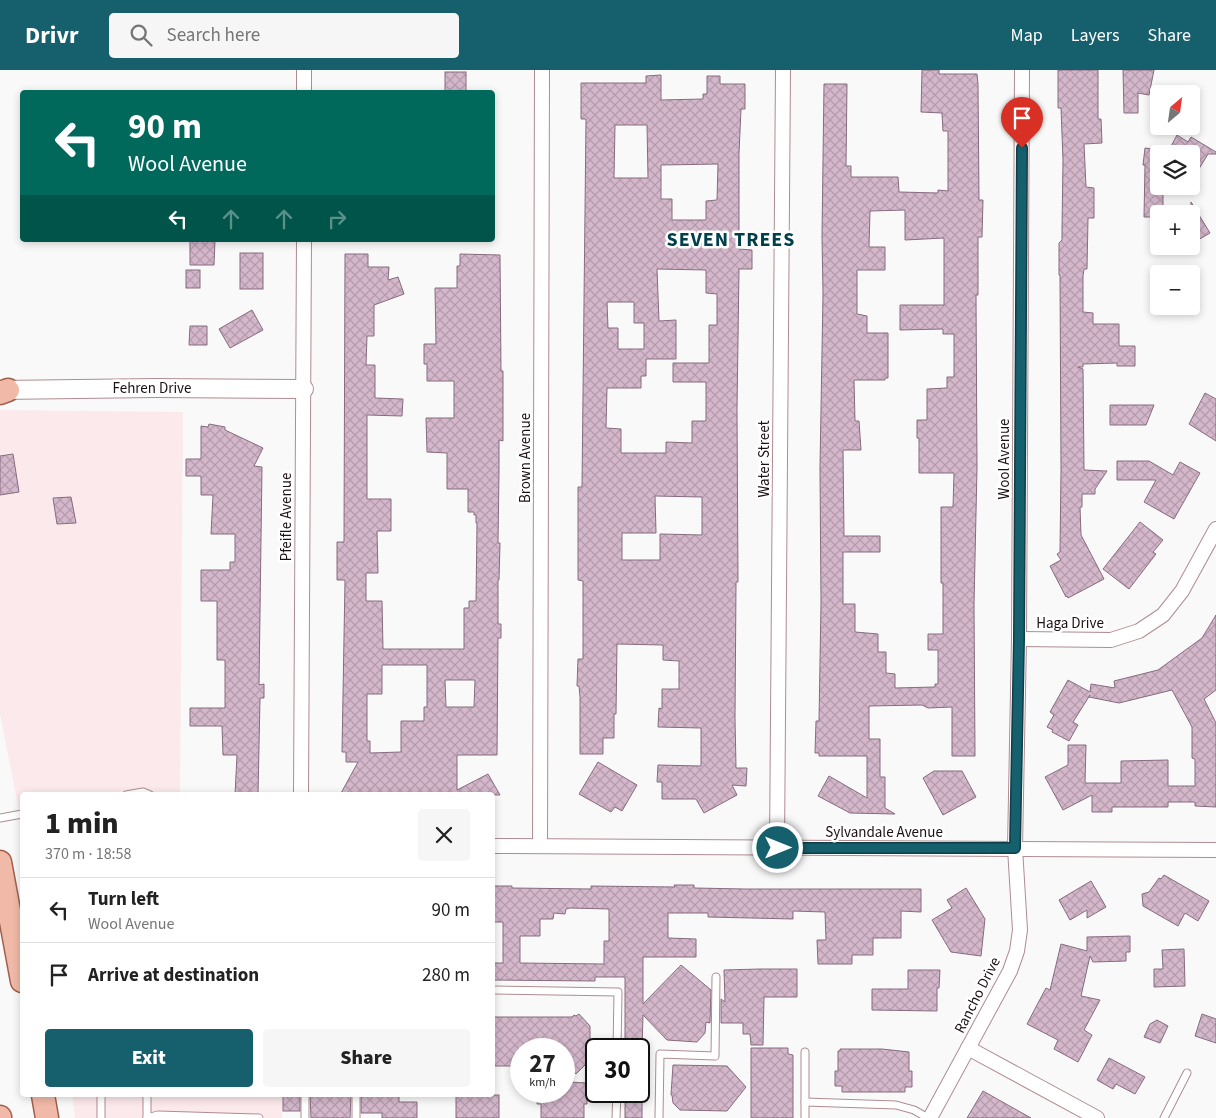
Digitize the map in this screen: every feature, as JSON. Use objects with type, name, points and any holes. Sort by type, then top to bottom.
[{"type":"main road","points":[[0,862],[18,938],[20,960]]},
{"type":"main road","points":[[43,1097],[47,1118]]},
{"type":"street","points":[[304,70],[304,90]]},
{"type":"street","name":"Brown Avenue","points":[[540,846],[542,70]]},
{"type":"street","name":"Water Street","points":[[778,848],[783,70]]},
{"type":"street","name":"Wool Avenue","points":[[1015,848],[1019,639],[1022,70]]},
{"type":"street","name":"Pfeifle Avenue","points":[[301,792],[304,242]]},
{"type":"street","name":"Fehren Drive","points":[[2,390],[304,389]]},
{"type":"street","name":"Haga Drive","points":[[1019,639],[1111,640],[1139,631],[1163,615],[1182,591],[1216,529]]},
{"type":"street","name":"Sylvandale Avenue","points":[[495,846],[1216,850]]},
{"type":"street","name":"Rancho Drive","points":[[929,1118],[1010,971],[1017,951],[1020,930],[1015,848]]},
{"type":"street","points":[[968,1048],[1097,1118]]},
{"type":"lane","points":[[0,818],[20,814]]},
{"type":"lane","points":[[659,1118],[660,1054],[715,1056],[716,977]]},
{"type":"lane","points":[[495,990],[618,992],[617,1038]]},
{"type":"lane","points":[[805,1052],[806,1118]]},
{"type":"lane","points":[[1164,1118],[1188,1073]]},
{"type":"lane","points":[[101,1097],[101,1118]]},
{"type":"lane","points":[[147,1097],[147,1118],[158,1115],[259,1118]]},
{"type":"lane","points":[[305,1097],[305,1118]]},
{"type":"lane","points":[[356,1097],[356,1118]]},
{"type":"lane","points":[[805,1102],[896,1105],[914,1110],[929,1118]]},
{"type":"lane","points":[[616,1118],[617,1103]]},
{"type":"shaded area","points":[[0,410],[183,412],[180,792],[20,792],[20,815],[0,714]]},
{"type":"shaded area","points":[[72,1097],[282,1097],[282,1118],[75,1118]]},
{"type":"building","points":[[922,70],[939,70],[939,74],[977,74],[979,200],[983,200],[982,237],[978,237],[978,295],[976,295],[975,756],[952,756],[952,707],[928,708],[922,705],[869,706],[869,739],[880,739],[880,777],[885,777],[885,808],[895,814],[850,813],[818,796],[829,776],[867,798],[867,756],[819,756],[819,753],[815,753],[816,721],[819,721],[821,603],[820,467],[824,84],[847,84],[846,166],[851,166],[851,177],[898,177],[899,192],[938,193],[938,190],[948,191],[948,131],[943,131],[942,113],[921,112]],"holes":[[[905,210],[905,240],[944,238],[944,305],[900,305],[900,330],[943,329],[943,334],[954,334],[954,377],[947,377],[947,388],[927,389],[927,420],[917,420],[919,473],[954,473],[953,507],[941,507],[943,634],[928,634],[928,650],[938,650],[938,684],[935,684],[935,687],[895,688],[895,674],[886,673],[886,652],[878,652],[878,634],[855,632],[855,604],[843,604],[843,552],[880,552],[880,536],[844,536],[843,450],[861,450],[859,421],[855,421],[854,380],[885,380],[885,378],[888,378],[888,333],[867,333],[867,316],[857,314],[857,270],[885,270],[885,247],[869,247],[870,211]]]},
{"type":"building","points":[[1058,70],[1098,70],[1098,119],[1101,119],[1102,143],[1084,144],[1086,187],[1094,188],[1094,218],[1088,218],[1087,269],[1084,269],[1083,276],[1083,312],[1093,313],[1093,324],[1119,324],[1119,346],[1135,346],[1135,366],[1117,366],[1117,363],[1083,364],[1083,367],[1078,367],[1083,369],[1084,470],[1107,471],[1095,489],[1095,494],[1082,494],[1082,507],[1080,507],[1081,535],[1104,579],[1068,598],[1050,566],[1061,560],[1057,554],[1060,552],[1059,243],[1062,240],[1063,160],[1061,108],[1058,108]]},
{"type":"building","points":[[1123,70],[1154,70],[1149,95],[1138,93],[1138,113],[1124,113]]},
{"type":"building","points":[[445,72],[466,72],[466,90],[445,90]]},
{"type":"building","points":[[661,75],[661,100],[703,99],[703,94],[707,94],[707,76],[720,76],[720,84],[745,84],[745,109],[741,109],[739,153],[739,249],[752,250],[752,269],[739,269],[737,409],[738,582],[736,582],[735,718],[736,768],[747,768],[746,786],[732,785],[737,795],[704,813],[696,799],[662,799],[662,782],[657,782],[658,765],[701,766],[701,728],[658,727],[659,708],[662,709],[662,689],[679,689],[679,661],[663,660],[663,645],[617,644],[614,738],[603,738],[603,754],[580,754],[580,697],[579,686],[577,686],[578,659],[583,659],[583,581],[578,580],[578,487],[582,487],[586,119],[581,119],[581,83],[646,83],[646,76]],"holes":[[[615,125],[647,125],[648,178],[614,178]],[[718,164],[717,200],[706,201],[706,220],[672,220],[672,199],[661,199],[661,165]],[[657,269],[706,270],[706,293],[717,294],[717,325],[709,325],[709,363],[673,363],[673,382],[706,382],[706,421],[692,421],[692,443],[666,442],[666,453],[621,453],[621,429],[606,428],[607,388],[641,388],[641,376],[646,376],[646,359],[676,359],[676,320],[659,321]],[[607,302],[634,302],[634,323],[644,323],[644,349],[618,349],[618,328],[608,328]],[[655,496],[702,497],[702,535],[660,534],[660,560],[622,560],[622,533],[656,533]]]},
{"type":"building","points":[[1177,135],[1188,142],[1191,137],[1216,152],[1216,154],[1208,154],[1200,167],[1200,145],[1172,145]]},
{"type":"building","points":[[1145,148],[1150,149],[1150,195],[1163,195],[1163,205],[1150,205],[1150,217],[1144,217],[1145,165],[1143,165]]},
{"type":"building","points":[[1200,217],[1210,233],[1200,239]]},
{"type":"building","points":[[190,242],[215,242],[214,265],[190,265]]},
{"type":"building","points":[[240,253],[263,253],[263,289],[240,289]]},
{"type":"building","points":[[345,254],[368,254],[368,267],[389,267],[388,280],[398,277],[404,294],[374,305],[374,336],[367,336],[366,365],[375,365],[375,398],[403,399],[402,416],[367,415],[367,499],[391,499],[391,531],[377,531],[378,573],[366,573],[366,601],[382,601],[383,649],[464,649],[464,608],[469,608],[469,601],[476,601],[476,515],[474,515],[474,512],[468,512],[468,489],[447,489],[447,453],[427,452],[426,418],[454,418],[454,381],[427,381],[427,364],[424,364],[424,344],[436,344],[435,288],[457,288],[457,266],[460,266],[460,254],[500,255],[503,441],[499,440],[498,543],[500,543],[498,624],[501,624],[501,638],[498,638],[497,755],[457,755],[457,790],[488,774],[500,795],[495,795],[495,792],[342,792],[358,762],[346,762],[346,752],[342,752],[345,580],[337,580],[337,542],[344,542]],"holes":[[[382,665],[427,665],[427,707],[424,707],[424,721],[401,721],[401,752],[370,753],[370,741],[367,741],[367,694],[382,694]],[[445,680],[475,680],[474,707],[446,707]]]},
{"type":"building","points":[[186,270],[200,270],[200,288],[186,288]]},
{"type":"building","points":[[252,310],[263,330],[230,348],[219,329]]},
{"type":"building","points":[[190,326],[207,326],[207,345],[189,345]]},
{"type":"building","points":[[1205,393],[1216,399],[1216,441],[1189,424]]},
{"type":"building","points":[[1110,405],[1154,405],[1146,425],[1110,425]]},
{"type":"building","points":[[209,424],[225,427],[225,430],[263,448],[254,466],[262,467],[259,685],[264,684],[264,698],[260,698],[258,792],[235,792],[237,755],[223,755],[222,726],[190,726],[190,708],[225,708],[225,660],[217,660],[217,601],[201,601],[201,570],[230,570],[230,562],[235,562],[235,534],[211,534],[213,495],[201,495],[201,476],[186,476],[186,459],[201,459],[201,426],[208,427]]},
{"type":"building","points":[[13,454],[19,492],[0,495],[0,456]]},
{"type":"building","points":[[1117,461],[1149,461],[1173,475],[1180,462],[1200,473],[1174,519],[1144,502],[1156,480],[1117,480]]},
{"type":"building","points":[[71,497],[76,523],[57,524],[53,498]]},
{"type":"building","points":[[1140,522],[1163,540],[1153,552],[1156,554],[1129,589],[1103,569]]},
{"type":"building","points":[[1216,615],[1216,690],[1204,699],[1216,723],[1216,807],[1195,806],[1195,802],[1168,802],[1168,807],[1112,807],[1112,812],[1092,812],[1092,795],[1063,810],[1045,777],[1068,765],[1068,745],[1086,745],[1085,783],[1121,783],[1121,761],[1168,760],[1168,786],[1195,786],[1195,759],[1192,758],[1192,727],[1172,690],[1119,703],[1089,697],[1090,695],[1073,722],[1078,725],[1069,741],[1052,732],[1053,730],[1047,727],[1054,715],[1050,712],[1068,680],[1090,692],[1091,684],[1115,688],[1114,681],[1158,670],[1202,638]]},
{"type":"building","points":[[598,762],[637,785],[622,811],[615,807],[611,812],[579,794]]},
{"type":"building","points":[[934,771],[962,771],[976,797],[943,815],[923,778]]},
{"type":"building","points":[[1164,875],[1209,901],[1198,921],[1185,913],[1178,926],[1143,906],[1142,894],[1149,892],[1159,878],[1161,879]]},
{"type":"building","points":[[1091,881],[1106,907],[1087,918],[1087,910],[1070,920],[1059,900]]},
{"type":"building","points":[[674,885],[694,885],[694,888],[745,889],[921,889],[921,912],[901,911],[901,938],[873,938],[873,955],[852,955],[852,964],[818,964],[817,940],[826,940],[825,912],[793,911],[793,919],[708,917],[708,913],[668,913],[668,938],[696,939],[696,957],[643,957],[643,1004],[681,965],[711,990],[710,1023],[706,1022],[705,1033],[697,1042],[667,1040],[643,1015],[642,1038],[625,1038],[625,977],[595,977],[595,981],[495,980],[495,963],[503,963],[503,922],[495,922],[495,886],[591,889],[591,886],[675,887]],"holes":[[[566,909],[609,909],[609,941],[604,941],[604,964],[520,963],[520,936],[540,936],[540,919],[553,919],[554,913],[565,914]]]},
{"type":"building","points":[[966,888],[985,919],[981,956],[951,952],[932,920],[952,908],[947,900]]},
{"type":"building","points":[[1130,936],[1130,952],[1126,952],[1126,961],[1093,962],[1090,956],[1081,996],[1100,1000],[1084,1030],[1092,1035],[1078,1062],[1054,1049],[1058,1040],[1027,1024],[1046,988],[1050,990],[1061,944],[1087,951],[1087,937]]},
{"type":"building","points":[[1184,949],[1185,986],[1154,987],[1154,969],[1163,969],[1162,950]]},
{"type":"building","points":[[797,969],[797,997],[764,997],[763,1045],[751,1045],[750,1034],[743,1034],[743,1023],[721,1023],[721,999],[725,1002],[724,970]]},
{"type":"building","points":[[908,970],[940,970],[939,988],[937,988],[937,1011],[872,1010],[872,989],[908,989]]},
{"type":"building","points":[[579,1014],[590,1026],[590,1038],[585,1038],[585,1065],[576,1074],[575,1038],[510,1038],[510,1066],[495,1066],[495,1017],[572,1017]]},
{"type":"building","points":[[1202,1014],[1216,1019],[1216,1043],[1195,1036]]},
{"type":"building","points":[[1157,1020],[1168,1026],[1160,1043],[1144,1037],[1150,1024]]},
{"type":"building","points":[[751,1048],[788,1048],[788,1054],[793,1055],[793,1118],[751,1118]]},
{"type":"building","points":[[840,1049],[882,1049],[909,1052],[909,1071],[912,1071],[912,1087],[905,1087],[905,1092],[842,1092],[842,1086],[835,1086],[835,1071],[838,1071],[838,1051]]},
{"type":"building","points":[[1109,1058],[1145,1077],[1135,1094],[1116,1084],[1113,1089],[1097,1080]]},
{"type":"building","points":[[673,1065],[727,1066],[746,1087],[727,1111],[680,1110],[673,1103],[671,1095]]},
{"type":"building","points":[[575,1082],[585,1083],[585,1103],[587,1104],[584,1104],[584,1118],[541,1118],[541,1104],[537,1104],[575,1103]]},
{"type":"building","points":[[983,1091],[1031,1118],[967,1118]]},
{"type":"building","points":[[495,1095],[499,1095],[499,1118],[456,1118],[456,1097],[495,1097]]},
{"type":"building","points":[[283,1097],[300,1097],[300,1111],[283,1111]]},
{"type":"building","points":[[310,1097],[351,1097],[350,1118],[311,1118]]},
{"type":"building","points":[[361,1097],[399,1097],[399,1102],[417,1102],[417,1118],[382,1118],[382,1113],[361,1113]]},
{"type":"building","points":[[625,1103],[642,1103],[642,1118],[625,1118]]},
{"type":"district","name":"SEVEN TREES","points":[[731,239]]},
{"type":"route","points":[[778,848],[1015,848],[1019,639],[1022,148]]}]
